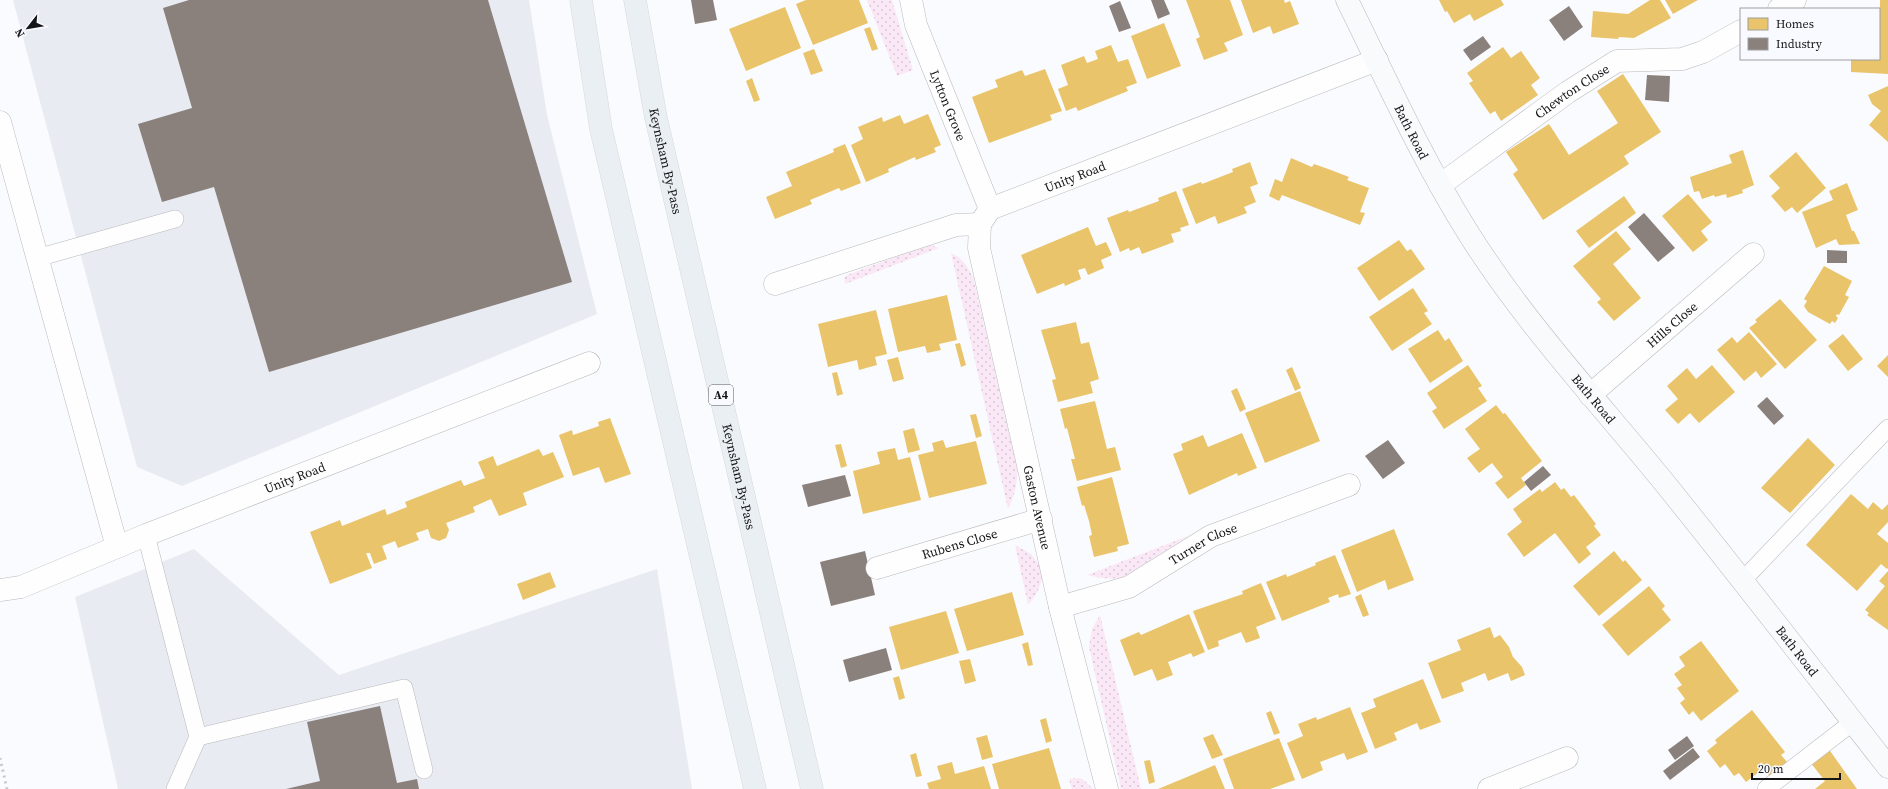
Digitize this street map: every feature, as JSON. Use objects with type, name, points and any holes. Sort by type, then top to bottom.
[{"type":"highway","points":[[582,0],[601,129],[755,789]]},
{"type":"highway","name":"Keynsham By-Pass","points":[[635,0],[656,118],[812,789]]},
{"type":"main road","name":"Bath Road","points":[[1347,0],[1440,185],[1467,232],[1528,318],[1743,580],[1888,767]]},
{"type":"street","name":"Lytton Grove","points":[[911,0],[916,26],[985,216]]},
{"type":"street","points":[[1781,8],[1795,0]]},
{"type":"street","name":"Chewton Close","points":[[1440,185],[1568,92],[1617,61],[1682,59],[1703,52],[1740,32]]},
{"type":"street","name":"Unity Road","points":[[775,284],[985,216],[1377,60]]},
{"type":"street","points":[[0,122],[117,547]]},
{"type":"street","name":"Gaston Avenue","points":[[985,216],[979,248],[1060,607],[1107,789]]},
{"type":"street","name":"Hills Close","points":[[1590,395],[1753,254]]},
{"type":"street","name":"Unity Road","points":[[0,590],[21,587],[146,535],[589,363]]},
{"type":"street","name":"Turner Close","points":[[1060,607],[1129,587],[1211,536],[1349,485]]},
{"type":"street","name":"Rubens Close","points":[[877,568],[1041,519]]},
{"type":"street","points":[[1489,789],[1567,758]]},
{"type":"lane","points":[[37,258],[175,219]]},
{"type":"lane","points":[[1743,580],[1888,428]]},
{"type":"lane","points":[[146,535],[198,737],[175,789]]},
{"type":"lane","points":[[198,737],[404,688],[424,770]]},
{"type":"lane","points":[[1766,789],[1853,722]]},
{"type":"shaded area","points":[[13,0],[529,0],[547,115],[597,314],[182,486],[137,467]]},
{"type":"shaded area","points":[[867,0],[892,0],[913,70],[897,76]]},
{"type":"shaded area","points":[[931,245],[939,248],[845,284],[844,278],[847,275]]},
{"type":"shaded area","points":[[951,253],[962,260],[973,277],[1017,467],[1016,489],[1008,509]]},
{"type":"shaded area","points":[[1188,536],[1123,577],[1105,578],[1087,575]]},
{"type":"shaded area","points":[[1015,545],[1031,554],[1042,568],[1042,579],[1039,588],[1028,605]]},
{"type":"shaded area","points":[[194,549],[339,675],[657,569],[692,789],[118,789],[75,597]]},
{"type":"shaded area","points":[[1100,615],[1141,789],[1121,789],[1089,647],[1092,629]]},
{"type":"shaded area","points":[[1079,778],[1084,780],[1093,789],[1072,789],[1069,779]]},
{"type":"building: Homes","points":[[806,0],[859,0],[868,23],[813,45],[796,4]]},
{"type":"building: Homes","points":[[1186,0],[1230,0],[1243,35],[1224,43],[1228,51],[1204,60],[1196,39],[1200,37]]},
{"type":"building: Homes","points":[[1241,0],[1284,0],[1285,3],[1290,1],[1299,24],[1273,34],[1270,26],[1253,33]]},
{"type":"building: Homes","points":[[1439,0],[1501,0],[1504,5],[1474,21],[1470,14],[1454,23],[1447,11],[1445,12]]},
{"type":"building: Homes","points":[[1650,0],[1660,0],[1671,18],[1634,38],[1619,37],[1618,39],[1591,37],[1593,11],[1628,14]]},
{"type":"building: Homes","points":[[1665,0],[1698,0],[1673,14]]},
{"type":"building: Homes","points":[[1880,0],[1888,0],[1888,74],[1851,72],[1851,60],[1880,60]]},
{"type":"building: Homes","points":[[785,7],[801,48],[746,71],[729,29]]},
{"type":"building: Homes","points":[[1164,23],[1181,66],[1147,79],[1131,36]]},
{"type":"building: Homes","points":[[870,27],[878,49],[872,51],[864,29]]},
{"type":"building: Homes","points":[[1111,45],[1118,62],[1128,59],[1137,83],[1126,87],[1128,91],[1078,111],[1076,107],[1066,111],[1058,89],[1068,85],[1061,65],[1084,56],[1087,63],[1098,59],[1095,51]]},
{"type":"building: Homes","points":[[1503,47],[1511,58],[1521,51],[1540,78],[1531,85],[1538,95],[1501,121],[1495,111],[1490,114],[1469,83],[1473,81],[1467,73]]},
{"type":"building: Homes","points":[[814,49],[823,71],[811,75],[803,53]]},
{"type":"building: Homes","points":[[1045,69],[1062,111],[1050,115],[1052,120],[989,143],[972,97],[998,87],[995,80],[1022,70],[1025,76]]},
{"type":"building: Homes","points":[[1623,74],[1661,132],[1624,156],[1629,164],[1543,220],[1513,174],[1518,170],[1506,152],[1549,124],[1569,155],[1618,123],[1597,91]]},
{"type":"building: Homes","points":[[752,78],[760,100],[754,102],[746,81]]},
{"type":"building: Homes","points":[[1888,86],[1888,142],[1869,125],[1881,111],[1872,104],[1868,95]]},
{"type":"building: Homes","points":[[928,114],[941,145],[934,148],[936,152],[916,160],[915,157],[888,169],[889,172],[866,182],[851,145],[863,139],[858,127],[882,117],[883,122],[900,115],[904,124]]},
{"type":"building: Homes","points":[[845,144],[861,183],[841,191],[839,188],[810,200],[812,204],[775,219],[766,197],[792,186],[786,172],[834,152],[833,149]]},
{"type":"building: Homes","points":[[1743,150],[1754,185],[1742,190],[1743,193],[1727,198],[1726,194],[1715,197],[1714,195],[1702,199],[1699,191],[1694,192],[1690,177],[1732,163],[1729,155]]},
{"type":"building: Homes","points":[[1796,152],[1826,188],[1797,213],[1792,207],[1785,212],[1771,196],[1780,188],[1769,176]]},
{"type":"building: Homes","points":[[1291,158],[1312,167],[1314,164],[1331,170],[1349,177],[1347,180],[1369,188],[1360,212],[1365,213],[1360,225],[1282,195],[1279,201],[1269,196],[1275,179],[1282,182]]},
{"type":"building: Homes","points":[[1250,162],[1258,184],[1250,187],[1256,202],[1244,207],[1247,213],[1218,224],[1215,216],[1196,224],[1182,189],[1201,182],[1202,184],[1233,172],[1232,169]]},
{"type":"building: Homes","points":[[1847,183],[1858,210],[1846,215],[1852,231],[1854,231],[1860,244],[1839,245],[1836,239],[1816,248],[1802,212],[1833,200],[1829,191]]},
{"type":"building: Homes","points":[[1176,191],[1189,225],[1180,228],[1181,231],[1171,234],[1174,242],[1142,254],[1139,247],[1130,251],[1129,248],[1120,252],[1107,218],[1159,201],[1158,198]]},
{"type":"building: Homes","points":[[1688,194],[1712,222],[1701,231],[1708,240],[1693,252],[1662,216]]},
{"type":"building: Homes","points":[[1624,196],[1636,213],[1589,248],[1576,231]]},
{"type":"building: Homes","points":[[1088,227],[1096,246],[1106,242],[1112,255],[1101,260],[1104,268],[1088,275],[1085,268],[1078,270],[1081,279],[1065,286],[1064,283],[1037,294],[1021,255]]},
{"type":"building: Homes","points":[[1616,231],[1631,249],[1613,264],[1641,298],[1614,321],[1597,302],[1601,299],[1573,266]]},
{"type":"building: Homes","points":[[1399,240],[1407,251],[1411,249],[1425,269],[1379,301],[1357,268]]},
{"type":"building: Homes","points":[[1824,266],[1852,281],[1845,295],[1849,297],[1839,315],[1837,314],[1836,316],[1838,318],[1835,323],[1832,321],[1830,324],[1808,312],[1804,306],[1807,301],[1804,299]]},
{"type":"building: Homes","points":[[1413,288],[1428,311],[1424,313],[1432,324],[1392,351],[1369,317]]},
{"type":"building: Homes","points":[[947,295],[957,340],[939,344],[941,350],[927,353],[925,346],[898,352],[888,309]]},
{"type":"building: Homes","points":[[1780,299],[1817,340],[1785,369],[1749,328],[1757,322],[1755,320]]},
{"type":"building: Homes","points":[[876,310],[887,354],[875,357],[877,365],[859,370],[857,360],[828,367],[818,324]]},
{"type":"building: Homes","points":[[1076,322],[1081,344],[1089,342],[1099,379],[1090,382],[1093,393],[1058,402],[1052,380],[1056,379],[1041,330]]},
{"type":"building: Homes","points":[[1438,330],[1445,341],[1449,338],[1463,361],[1430,383],[1408,349]]},
{"type":"building: Homes","points":[[1749,332],[1777,364],[1761,378],[1756,371],[1744,381],[1717,350],[1732,337],[1737,343]]},
{"type":"building: Homes","points":[[1843,334],[1863,359],[1848,371],[1828,346]]},
{"type":"building: Homes","points":[[960,343],[966,365],[961,367],[955,344]]},
{"type":"building: Homes","points":[[1888,355],[1888,377],[1877,366]]},
{"type":"building: Homes","points":[[898,357],[904,379],[893,382],[887,360]]},
{"type":"building: Homes","points":[[1468,365],[1482,386],[1478,388],[1487,401],[1444,429],[1432,411],[1437,408],[1427,393]]},
{"type":"building: Homes","points":[[1712,365],[1735,392],[1699,423],[1690,413],[1678,424],[1665,410],[1678,399],[1667,386],[1687,368],[1696,379]]},
{"type":"building: Homes","points":[[1292,367],[1301,388],[1295,391],[1286,370]]},
{"type":"building: Homes","points":[[837,372],[843,394],[837,396],[832,373]]},
{"type":"building: Homes","points":[[1237,388],[1246,409],[1240,412],[1231,391]]},
{"type":"building: Homes","points":[[1300,391],[1320,441],[1265,463],[1245,413]]},
{"type":"building: Homes","points":[[1095,401],[1107,449],[1115,447],[1121,470],[1077,481],[1071,459],[1075,459],[1067,428],[1065,429],[1060,409]]},
{"type":"building: Homes","points":[[1496,405],[1503,414],[1505,413],[1542,461],[1521,478],[1526,485],[1508,499],[1495,483],[1503,477],[1492,463],[1479,473],[1467,458],[1480,449],[1465,429]]},
{"type":"building: Homes","points":[[976,414],[982,436],[976,438],[970,415]]},
{"type":"building: Homes","points":[[610,418],[631,474],[605,483],[599,467],[573,476],[559,435],[572,430],[573,435],[599,426],[598,422]]},
{"type":"building: Homes","points":[[914,428],[920,450],[908,453],[903,431]]},
{"type":"building: Homes","points":[[1242,433],[1257,468],[1238,476],[1237,473],[1189,495],[1173,454],[1183,450],[1181,444],[1203,435],[1208,447]]},
{"type":"building: Homes","points":[[1808,438],[1835,465],[1790,513],[1761,488]]},
{"type":"building: Homes","points":[[943,440],[946,448],[976,441],[987,484],[929,498],[918,455],[934,451],[932,443]]},
{"type":"building: Homes","points":[[841,444],[847,466],[841,468],[835,445]]},
{"type":"building: Homes","points":[[895,448],[898,460],[910,457],[921,500],[863,514],[853,471],[880,464],[877,452]]},
{"type":"building: Homes","points":[[539,449],[543,456],[553,452],[564,477],[523,493],[527,505],[499,516],[491,499],[473,507],[475,512],[446,523],[449,530],[446,538],[439,541],[431,538],[428,529],[416,533],[419,540],[398,548],[395,541],[382,546],[387,559],[374,564],[370,553],[366,553],[372,568],[330,584],[310,532],[340,520],[342,526],[385,509],[387,515],[407,507],[405,502],[461,480],[464,486],[485,478],[478,462],[493,456],[497,466]]},
{"type":"building: Homes","points":[[1112,477],[1129,544],[1117,547],[1118,551],[1094,557],[1089,536],[1092,535],[1089,521],[1084,505],[1082,506],[1077,487]]},
{"type":"building: Homes","points":[[1555,482],[1561,490],[1564,488],[1571,497],[1574,495],[1596,524],[1594,526],[1601,535],[1586,547],[1591,554],[1579,564],[1555,533],[1524,557],[1507,534],[1522,522],[1513,509],[1540,489],[1542,492]]},
{"type":"building: Homes","points":[[1851,494],[1868,509],[1873,502],[1882,510],[1888,504],[1888,522],[1877,534],[1888,543],[1888,568],[1887,569],[1881,564],[1857,591],[1806,545]]},
{"type":"building: Homes","points":[[1394,529],[1414,580],[1388,590],[1385,580],[1357,592],[1341,550]]},
{"type":"building: Homes","points":[[1614,551],[1623,562],[1625,560],[1642,580],[1599,616],[1573,586]]},
{"type":"building: Homes","points":[[1335,555],[1351,594],[1339,598],[1338,594],[1328,598],[1330,602],[1282,621],[1266,582],[1286,574],[1287,577]]},
{"type":"building: Homes","points":[[1888,571],[1888,630],[1867,615],[1869,613],[1865,610],[1885,586],[1879,581]]},
{"type":"building: Homes","points":[[550,572],[556,587],[523,600],[517,584]]},
{"type":"building: Homes","points":[[1261,583],[1276,619],[1256,627],[1260,638],[1246,643],[1241,632],[1218,641],[1219,646],[1208,650],[1193,611],[1243,594],[1242,591]]},
{"type":"building: Homes","points":[[1649,586],[1665,606],[1662,609],[1671,620],[1628,656],[1602,625]]},
{"type":"building: Homes","points":[[1012,592],[1024,635],[967,651],[954,609]]},
{"type":"building: Homes","points":[[1361,594],[1369,615],[1363,617],[1355,597]]},
{"type":"building: Homes","points":[[946,611],[959,653],[901,670],[889,627]]},
{"type":"building: Homes","points":[[1189,614],[1205,652],[1193,657],[1191,653],[1168,662],[1173,675],[1157,681],[1152,669],[1134,676],[1120,640],[1139,632],[1141,635]]},
{"type":"building: Homes","points":[[1490,627],[1494,638],[1500,635],[1509,647],[1513,657],[1522,667],[1525,675],[1511,681],[1508,673],[1488,681],[1485,673],[1461,683],[1464,691],[1442,699],[1428,663],[1461,650],[1457,640]]},
{"type":"building: Homes","points":[[1701,641],[1739,691],[1701,721],[1693,711],[1689,715],[1680,703],[1685,699],[1677,688],[1682,685],[1674,674],[1685,666],[1679,657]]},
{"type":"building: Homes","points":[[1028,642],[1033,665],[1028,666],[1022,644]]},
{"type":"building: Homes","points":[[970,659],[976,681],[965,684],[959,661]]},
{"type":"building: Homes","points":[[899,676],[905,698],[899,700],[893,678]]},
{"type":"building: Homes","points":[[1423,679],[1441,722],[1420,730],[1417,723],[1394,733],[1397,740],[1375,749],[1361,713],[1376,707],[1373,699]]},
{"type":"building: Homes","points":[[1350,707],[1368,752],[1347,760],[1344,753],[1320,762],[1323,770],[1302,779],[1287,743],[1303,736],[1298,724],[1316,717],[1317,720]]},
{"type":"building: Homes","points":[[1752,710],[1785,752],[1781,755],[1788,763],[1770,777],[1764,768],[1746,782],[1739,773],[1734,776],[1725,764],[1720,768],[1707,751],[1717,743],[1715,740]]},
{"type":"building: Homes","points":[[1271,711],[1280,733],[1274,735],[1266,713]]},
{"type":"building: Homes","points":[[1046,718],[1052,741],[1046,743],[1040,720]]},
{"type":"building: Homes","points":[[1213,734],[1223,755],[1212,759],[1203,738]]},
{"type":"building: Homes","points":[[987,735],[993,757],[982,760],[976,738]]},
{"type":"building: Homes","points":[[1279,738],[1295,780],[1270,789],[1234,789],[1223,759]]},
{"type":"building: Homes","points":[[1049,748],[1061,789],[999,789],[992,764]]},
{"type":"building: Homes","points":[[1828,748],[1857,789],[1815,789],[1825,781],[1810,762]]},
{"type":"building: Homes","points":[[916,753],[922,776],[916,777],[910,755]]},
{"type":"building: Homes","points":[[1150,760],[1155,782],[1149,784],[1144,761]]},
{"type":"building: Homes","points":[[952,762],[955,774],[984,766],[991,789],[929,789],[927,783],[941,779],[937,766]]},
{"type":"building: Homes","points":[[1215,765],[1225,789],[1158,789],[1187,777]]},
{"type":"building: Industry","points":[[189,0],[488,0],[572,282],[269,372],[214,187],[162,202],[138,124],[192,108],[163,8]]},
{"type":"building: Industry","points":[[691,0],[713,0],[717,20],[695,24]]},
{"type":"building: Industry","points":[[1151,0],[1164,0],[1170,14],[1158,19]]},
{"type":"building: Industry","points":[[1120,1],[1131,28],[1119,32],[1109,6]]},
{"type":"building: Industry","points":[[1569,6],[1583,27],[1564,41],[1549,20]]},
{"type":"building: Industry","points":[[1483,36],[1491,47],[1471,61],[1463,50]]},
{"type":"building: Industry","points":[[1647,75],[1670,76],[1669,102],[1645,100]]},
{"type":"building: Industry","points":[[1644,213],[1675,248],[1658,262],[1628,227]]},
{"type":"building: Industry","points":[[1827,250],[1847,251],[1847,263],[1827,263]]},
{"type":"building: Industry","points":[[1767,397],[1784,416],[1774,425],[1757,406]]},
{"type":"building: Industry","points":[[1388,440],[1405,463],[1383,479],[1365,456]]},
{"type":"building: Industry","points":[[1543,466],[1551,475],[1531,491],[1524,482]]},
{"type":"building: Industry","points":[[845,475],[851,496],[808,507],[802,485]]},
{"type":"building: Industry","points":[[865,551],[875,595],[831,606],[820,562]]},
{"type":"building: Industry","points":[[886,648],[892,670],[849,682],[843,660]]},
{"type":"building: Industry","points":[[380,706],[397,783],[417,779],[419,789],[286,789],[320,781],[307,722]]},
{"type":"building: Industry","points":[[1687,736],[1694,746],[1675,760],[1668,750]]},
{"type":"building: Industry","points":[[1693,748],[1700,757],[1670,780],[1663,771]]},
{"type":"railway","points":[[0,758],[7,789]]}]
